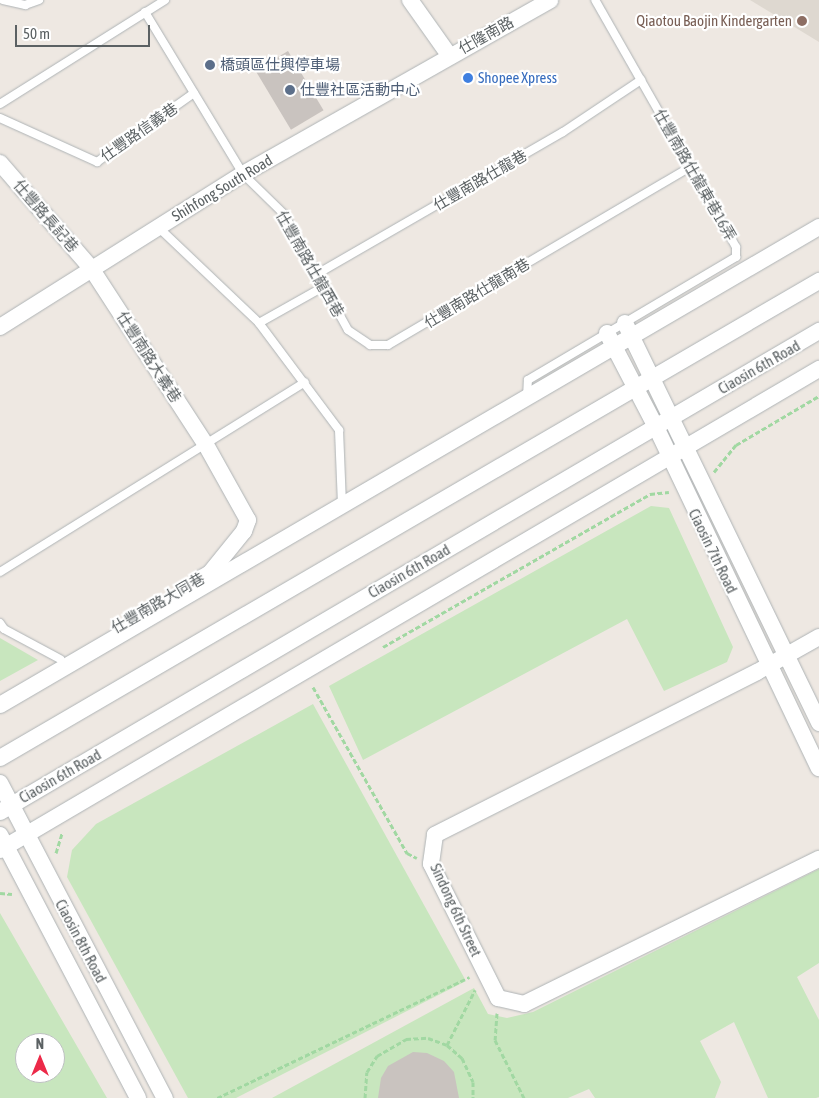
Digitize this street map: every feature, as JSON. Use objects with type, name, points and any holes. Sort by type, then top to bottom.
[{"type":"street","points":[[410,0],[449,55]]},
{"type":"street","name":"仕隆南路","points":[[449,55],[550,0]]},
{"type":"street","name":"Shihfong South Road","points":[[0,327],[243,174],[449,55]]},
{"type":"street","name":"仕豐路長記巷","points":[[0,163],[91,268]]},
{"type":"street","points":[[0,705],[527,397],[610,340],[819,227]]},
{"type":"street","name":"仕豐南路大義巷","points":[[91,268],[206,445]]},
{"type":"street","points":[[0,758],[819,280]]},
{"type":"street","name":"Ciaosin 7th Road","points":[[628,330],[672,417],[819,723]]},
{"type":"street","name":"Ciaosin 6th Road","points":[[6,808],[819,331]]},
{"type":"street","name":"Ciaosin 7th Road","points":[[610,340],[656,427],[819,768]]},
{"type":"street","points":[[2,844],[26,834],[819,369]]},
{"type":"street","name":"仕豐南路大同巷","points":[[0,693],[210,573],[244,531],[248,520],[206,445]]},
{"type":"street","name":"Sindong 6th Street","points":[[498,998],[431,864],[435,835],[770,665],[819,637]]},
{"type":"street","name":"Ciaosin 8th Road","points":[[0,783],[6,808],[26,834],[165,1098]]},
{"type":"street","name":"Ciaosin 8th Road","points":[[2,844],[138,1098]]},
{"type":"street","points":[[498,998],[524,1004],[819,860]]},
{"type":"lane","points":[[3,0],[25,5],[39,0]]},
{"type":"lane","points":[[0,104],[165,0]]},
{"type":"lane","name":"仕豐南路仕龍東巷16弄","points":[[595,0],[692,166],[736,247],[736,257],[628,330]]},
{"type":"lane","name":"仕豐南路仕龍西巷","points":[[146,12],[243,174],[284,214],[348,330],[370,346],[388,345]]},
{"type":"lane","name":"仕豐南路仕龍巷","points":[[317,274],[563,132],[641,80]]},
{"type":"lane","name":"仕豐路信義巷","points":[[0,118],[97,162],[194,94]]},
{"type":"lane","name":"仕豐南路仕龍南巷","points":[[388,345],[692,166]]},
{"type":"lane","points":[[158,227],[260,323],[339,430],[342,505]]},
{"type":"lane","points":[[260,323],[325,286]]},
{"type":"lane","points":[[0,572],[305,382]]},
{"type":"lane","points":[[0,622],[4,629],[60,659]]},
{"type":"path","points":[[721,464],[736,445],[819,396]]},
{"type":"path","points":[[374,652],[650,494],[669,492]]},
{"type":"path","points":[[305,692],[322,682]]},
{"type":"path","points":[[313,687],[407,853],[431,864]]},
{"type":"path","points":[[54,861],[62,832],[71,826]]},
{"type":"path","points":[[0,893],[8,895]]},
{"type":"path","points":[[447,1045],[484,970]]},
{"type":"path","points":[[217,1098],[484,970]]},
{"type":"path","points":[[498,998],[495,1040],[524,1098]]},
{"type":"path","points":[[365,1098],[367,1072],[377,1056],[388,1046],[406,1039],[428,1038],[447,1045],[462,1058],[473,1082],[473,1098]]},
{"type":"shaded area","name":"Qiaotou Baojin Kindergarten","points":[[750,0],[819,0],[819,42]]},
{"type":"green space","points":[[651,506],[669,508],[733,647],[727,662],[664,691],[627,619],[363,760],[329,686]]},
{"type":"green space","points":[[0,638],[38,660],[0,681]]},
{"type":"green space","points":[[313,704],[466,981],[236,1098],[188,1098],[67,877],[72,850],[96,824]]},
{"type":"green space","points":[[819,869],[819,963],[797,977],[819,1020],[819,1097],[768,1098],[734,1022],[700,1041],[721,1082],[715,1098],[595,1098],[589,1089],[568,1098],[272,1098],[474,988],[488,1014],[507,1018],[533,1012]]},
{"type":"green space","points":[[0,913],[107,1098],[0,1098]]},
{"type":"building","name":"仕豐社區活動中心","points":[[288,51],[324,110],[291,130],[255,71]]},
{"type":"building","points":[[413,1052],[427,1053],[444,1061],[454,1072],[459,1098],[378,1098],[381,1078],[388,1066]]},
{"type":"place","name":"Qiaotou Baojin Kindergarten","points":[[802,21]]},
{"type":"place","name":"橋頭區仕興停車場","points":[[210,65]]},
{"type":"place","name":"Shopee Xpress","points":[[468,78]]},
{"type":"place","name":"仕豐社區活動中心","points":[[290,90]]}]
